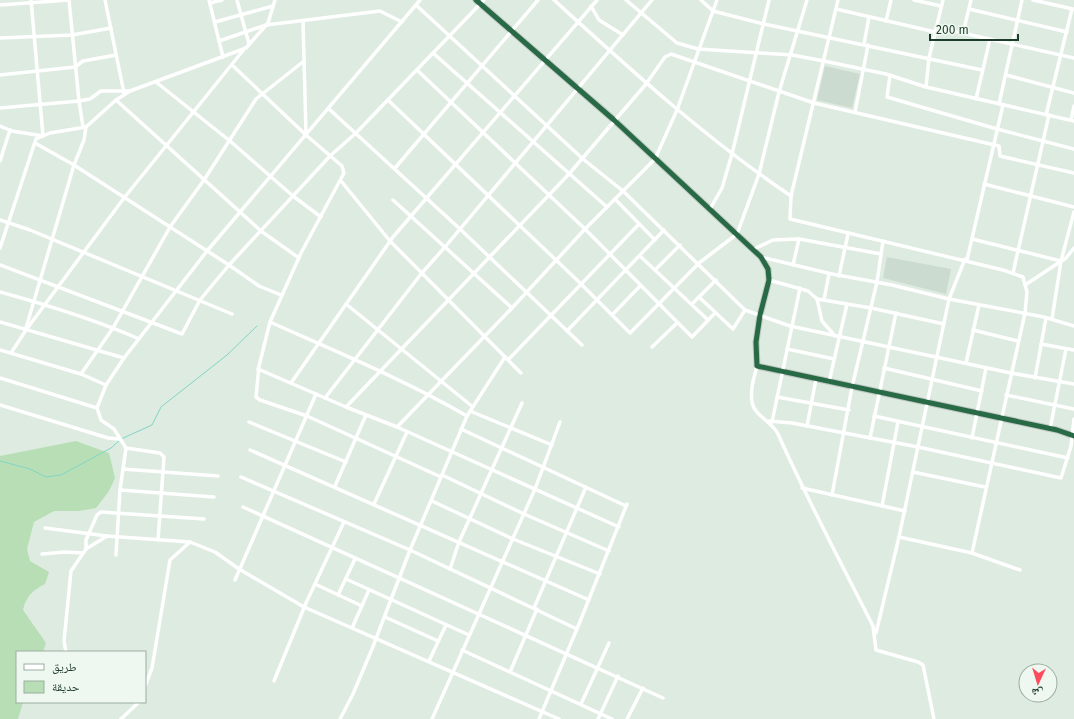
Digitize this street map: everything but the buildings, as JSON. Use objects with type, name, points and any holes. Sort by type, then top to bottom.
[{"type":"highway","points":[[481,1],[511,31],[614,120],[761,257],[768,268],[769,280],[760,315],[756,342],[757,366],[1001,418],[1073,435]]},
{"type":"street","points":[[0,5],[31,1],[69,0],[79,101],[85,127],[84,140],[74,165],[53,240],[33,301],[26,330]]},
{"type":"street","points":[[105,0],[124,93]]},
{"type":"street","points":[[222,0],[210,1],[223,57]]},
{"type":"street","points":[[237,0],[249,44]]},
{"type":"street","points":[[11,353],[26,330],[124,198],[266,25],[275,0]]},
{"type":"street","points":[[116,555],[120,490],[126,448],[114,429],[101,420],[96,408],[106,384],[138,339],[207,251],[420,0]]},
{"type":"street","points":[[395,168],[538,0]]},
{"type":"street","points":[[554,0],[646,84],[677,110],[758,174],[790,196]]},
{"type":"street","points":[[292,383],[390,241],[597,0]]},
{"type":"street","points":[[626,0],[677,43],[698,49],[792,55],[824,61],[890,75],[926,88],[1072,120],[1074,106]]},
{"type":"street","points":[[326,398],[421,274],[652,0]]},
{"type":"street","points":[[701,0],[713,11],[764,24],[866,44],[982,70]]},
{"type":"street","points":[[397,427],[485,338],[584,229],[655,159],[677,110],[717,0]]},
{"type":"street","points":[[710,209],[722,188],[732,154],[769,0]]},
{"type":"street","points":[[388,100],[557,260],[630,333],[674,287],[713,250],[737,234],[758,174],[779,92],[792,55],[807,0]]},
{"type":"street","points":[[838,0],[790,196],[790,219],[848,234],[883,240],[966,260],[1013,273],[1023,277],[1027,292],[1024,313],[990,463],[972,553]]},
{"type":"street","points":[[886,21],[891,0]]},
{"type":"street","points":[[914,0],[941,6]]},
{"type":"street","points":[[926,88],[929,58],[943,0]]},
{"type":"street","points":[[963,33],[971,0]]},
{"type":"street","points":[[934,719],[923,665],[920,662],[877,652],[875,648],[876,637],[899,537],[949,299],[966,260],[972,239],[997,129],[1006,75],[1022,0]]},
{"type":"street","points":[[1013,273],[1053,87],[1073,9],[1033,0]]},
{"type":"street","points":[[31,1],[43,136]]},
{"type":"street","points":[[0,265],[182,334],[200,300],[230,265],[330,156],[356,134],[481,1]]},
{"type":"street","points":[[416,5],[583,159],[623,191],[699,263],[745,310],[792,327],[966,363],[1011,374],[1074,384]]},
{"type":"street","points":[[215,22],[273,6]]},
{"type":"street","points":[[591,6],[599,20],[623,35]]},
{"type":"street","points":[[836,9],[935,32]]},
{"type":"street","points":[[969,9],[1067,32]]},
{"type":"street","points":[[219,41],[266,25],[380,11],[402,22]]},
{"type":"street","points":[[856,112],[864,69],[869,17]]},
{"type":"street","points":[[303,21],[306,135]]},
{"type":"street","points":[[936,27],[1074,58]]},
{"type":"street","points":[[0,38],[72,35],[111,28]]},
{"type":"street","points":[[976,99],[990,39]]},
{"type":"street","points":[[0,248],[36,139],[43,136],[85,127],[124,93],[246,48]]},
{"type":"street","points":[[433,53],[607,207]]},
{"type":"street","points":[[346,407],[583,159],[614,120],[646,84],[665,57],[671,54],[814,103],[993,144],[999,146],[1000,156],[1074,173]]},
{"type":"street","points":[[0,75],[75,67],[83,61],[116,55]]},
{"type":"street","points":[[81,374],[113,328],[170,227],[204,180],[256,99],[304,61]]},
{"type":"street","points":[[232,66],[306,135],[342,166],[344,173],[299,258],[270,322],[258,369],[256,397],[260,400],[306,416],[395,457],[442,476],[609,551]]},
{"type":"street","points":[[417,70],[484,132],[515,164],[584,229],[657,304],[692,337],[715,313]]},
{"type":"street","points":[[890,75],[887,97],[997,129],[1074,148]]},
{"type":"street","points":[[1006,75],[1074,93]]},
{"type":"street","points":[[156,82],[195,112],[293,196],[321,217]]},
{"type":"street","points":[[0,108],[79,101],[90,99],[101,91],[124,93]]},
{"type":"street","points":[[116,100],[261,231],[299,258]]},
{"type":"street","points":[[328,109],[395,168],[582,345]]},
{"type":"street","points":[[0,126],[10,130],[43,136]]},
{"type":"street","points":[[0,161],[10,130]]},
{"type":"street","points":[[35,143],[74,165],[230,265],[258,286],[281,295]]},
{"type":"street","points":[[341,181],[390,241],[421,274],[449,300],[521,373]]},
{"type":"street","points":[[984,184],[1074,207]]},
{"type":"street","points":[[392,200],[512,308]]},
{"type":"street","points":[[615,200],[655,240]]},
{"type":"street","points":[[1052,319],[1061,261],[1074,212]]},
{"type":"street","points":[[0,220],[142,276],[232,314]]},
{"type":"street","points":[[340,719],[353,694],[392,600],[420,525],[432,501],[461,429],[471,409],[506,358],[551,315],[639,224]]},
{"type":"street","points":[[567,330],[664,230]]},
{"type":"street","points":[[839,276],[848,234]]},
{"type":"street","points":[[754,249],[773,240],[799,238],[881,254]]},
{"type":"street","points":[[794,265],[799,238]]},
{"type":"street","points":[[972,239],[1061,261]]},
{"type":"street","points":[[832,494],[845,433],[852,387],[864,342],[877,282],[883,240]]},
{"type":"street","points":[[655,270],[680,245]]},
{"type":"street","points":[[1025,284],[1061,261],[1074,249]]},
{"type":"street","points":[[640,256],[708,320]]},
{"type":"street","points":[[761,257],[829,274],[877,282],[949,299],[1052,319],[1074,326]]},
{"type":"street","points":[[824,300],[829,274]]},
{"type":"street","points":[[692,304],[716,280]]},
{"type":"street","points":[[769,280],[808,291],[816,299],[822,321],[838,337]]},
{"type":"street","points":[[612,315],[640,286]]},
{"type":"street","points":[[770,422],[777,397],[800,288]]},
{"type":"street","points":[[0,292],[46,305],[113,328],[138,339]]},
{"type":"street","points":[[699,297],[733,329],[745,310]]},
{"type":"street","points":[[816,299],[871,308],[944,324]]},
{"type":"street","points":[[346,304],[442,380],[471,409],[552,445]]},
{"type":"street","points":[[829,382],[838,337],[847,304]]},
{"type":"street","points":[[966,363],[979,305]]},
{"type":"street","points":[[870,438],[896,313]]},
{"type":"street","points":[[1035,378],[1046,318]]},
{"type":"street","points":[[0,322],[124,358]]},
{"type":"street","points":[[270,322],[381,370],[429,394],[467,416]]},
{"type":"street","points":[[652,347],[677,322]]},
{"type":"street","points":[[973,330],[1018,341]]},
{"type":"street","points":[[1041,344],[1074,350]]},
{"type":"street","points":[[787,349],[834,359]]},
{"type":"street","points":[[1050,429],[1066,349]]},
{"type":"street","points":[[0,350],[81,374],[106,384]]},
{"type":"street","points":[[757,366],[753,381],[752,402],[754,410],[770,422],[777,432],[802,488],[873,626],[876,637]]},
{"type":"street","points":[[884,368],[982,390]]},
{"type":"street","points":[[972,438],[986,368]]},
{"type":"street","points":[[258,369],[397,427],[619,527]]},
{"type":"street","points":[[0,378],[96,408]]},
{"type":"street","points":[[807,426],[816,379]]},
{"type":"street","points":[[234,580],[316,394]]},
{"type":"street","points":[[1006,395],[1074,409]]},
{"type":"street","points":[[777,397],[849,410]]},
{"type":"street","points":[[450,568],[460,542],[522,403]]},
{"type":"street","points":[[0,405],[108,438],[120,439]]},
{"type":"street","points":[[335,486],[366,415]]},
{"type":"street","points":[[874,416],[1068,458]]},
{"type":"street","points":[[770,422],[807,426],[894,442],[1061,478],[1068,458],[1073,435],[1074,419]]},
{"type":"street","points":[[250,422],[346,462]]},
{"type":"street","points":[[432,719],[535,489],[560,422]]},
{"type":"street","points":[[882,506],[898,422]]},
{"type":"street","points":[[461,429],[626,505],[619,527],[600,574],[539,719]]},
{"type":"street","points":[[374,504],[407,432]]},
{"type":"street","points":[[126,448],[163,454],[162,493],[158,540]]},
{"type":"street","points":[[250,450],[335,486],[589,600]]},
{"type":"street","points":[[123,469],[218,476]]},
{"type":"street","points":[[913,472],[985,487]]},
{"type":"street","points":[[241,477],[450,568],[577,629]]},
{"type":"street","points":[[510,672],[526,635],[546,580],[586,487]]},
{"type":"street","points":[[802,488],[904,511]]},
{"type":"street","points":[[120,490],[214,497]]},
{"type":"street","points":[[432,501],[513,539],[600,574]]},
{"type":"street","points":[[243,507],[355,559],[618,676],[663,698]]},
{"type":"street","points":[[85,551],[86,540],[97,514],[101,512],[204,519]]},
{"type":"street","points":[[274,681],[304,607],[344,522]]},
{"type":"street","points":[[45,528],[117,537],[190,542],[215,552],[240,569],[304,607],[453,671],[559,719]]},
{"type":"street","points":[[66,651],[64,641],[71,571],[85,551],[107,536]]},
{"type":"street","points":[[899,537],[972,553],[1020,570]]},
{"type":"street","points":[[146,683],[152,668],[170,560],[190,542]]},
{"type":"street","points":[[42,554],[85,551]]},
{"type":"street","points":[[338,595],[355,559]]},
{"type":"street","points":[[346,579],[469,635]]},
{"type":"street","points":[[315,584],[362,606]]},
{"type":"street","points":[[352,628],[369,590]]},
{"type":"street","points":[[385,617],[438,641]]},
{"type":"street","points":[[429,661],[446,625]]},
{"type":"street","points":[[581,704],[609,643]]},
{"type":"street","points":[[462,650],[612,719]]},
{"type":"street","points":[[598,719],[618,676]]},
{"type":"street","points":[[627,719],[643,688]]},
{"type":"street","points":[[121,719],[138,703]]},
{"type":"shaded area","points":[[825,66],[860,74],[852,108],[817,100]]},
{"type":"shaded area","points":[[887,257],[951,269],[946,294],[883,278]]},
{"type":"green space","points":[[76,441],[109,453],[115,478],[109,491],[96,508],[79,511],[54,511],[34,522],[27,549],[30,561],[49,572],[45,584],[28,597],[23,610],[46,643],[43,651],[16,651],[16,703],[23,703],[18,719],[0,719],[0,456]]},
{"type":"waterway","points":[[121,439],[152,425],[161,407],[227,355],[257,326]]},
{"type":"waterway","points":[[0,461],[30,469],[46,477],[61,475],[111,448],[119,441]]}]
